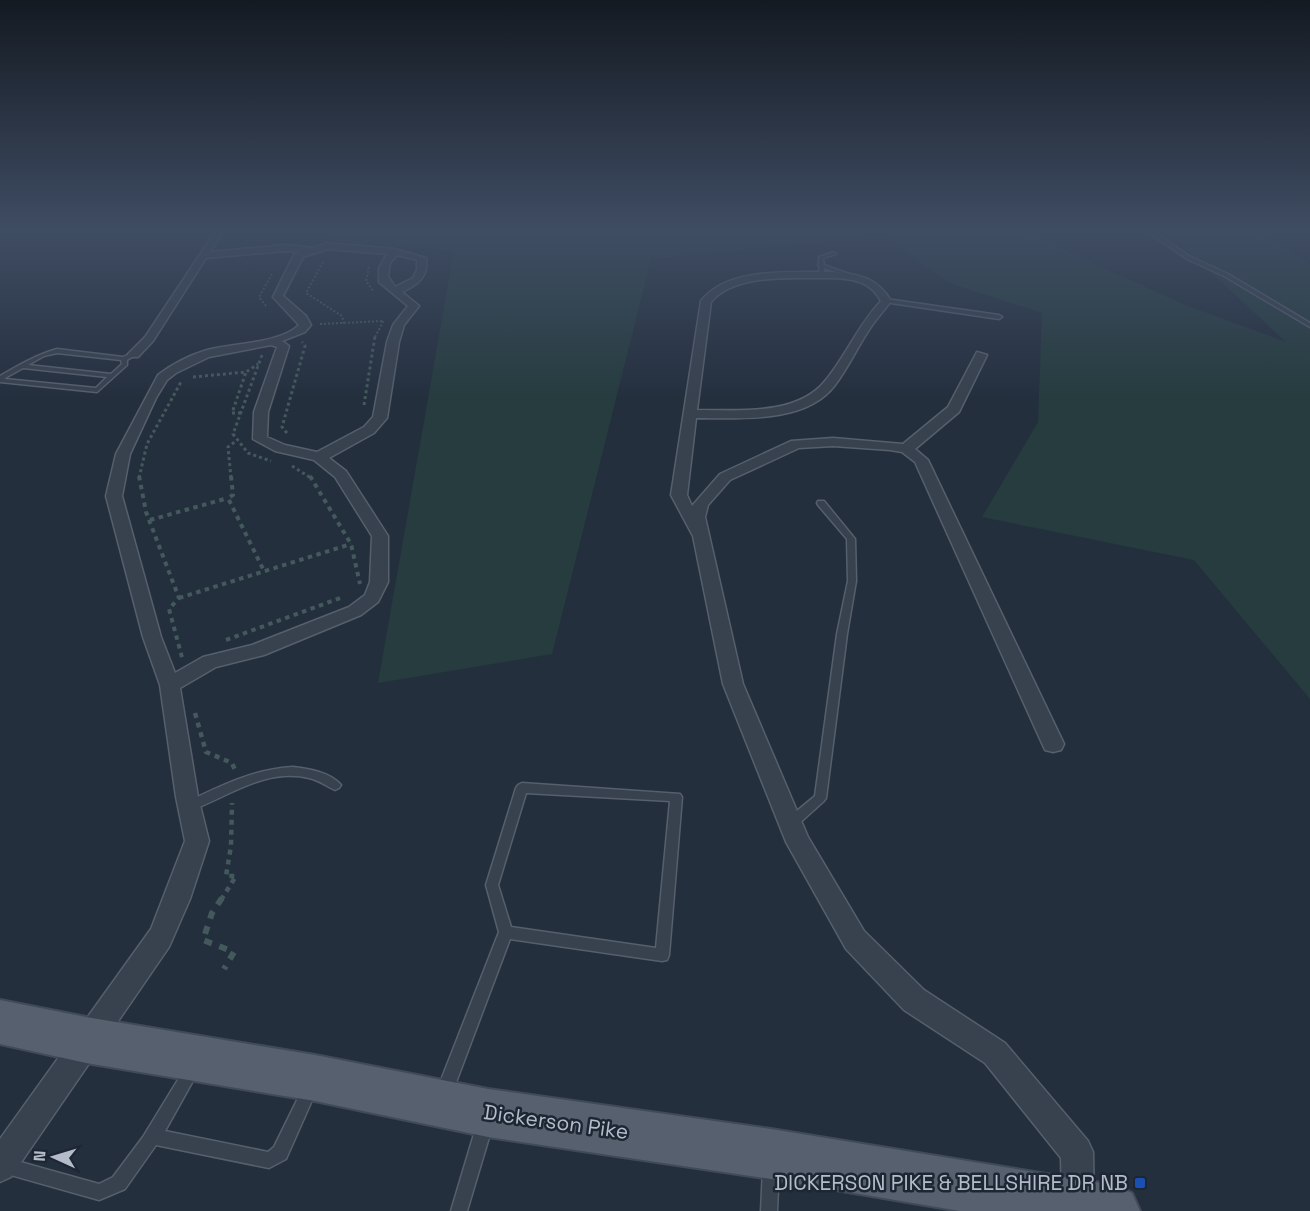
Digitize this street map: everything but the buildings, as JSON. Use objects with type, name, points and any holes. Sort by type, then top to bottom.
[{"type":"main road","name":"Dickerson Pike","points":[[0,1022],[86,1040],[315,1078],[488,1113],[771,1154],[1096,1207]]},
{"type":"street","points":[[129,357],[149,339],[183,286]]},
{"type":"street","points":[[268,346],[305,326],[302,318],[278,295],[283,286]]},
{"type":"street","points":[[319,457],[369,430],[380,418],[393,342],[399,325],[414,306],[387,286]]},
{"type":"street","points":[[394,291],[407,286]]},
{"type":"street","points":[[703,544],[679,495],[706,301],[713,290],[726,286]]},
{"type":"street","points":[[690,414],[772,411],[805,402],[828,387],[869,318],[886,301],[884,291],[876,286]]},
{"type":"street","points":[[1,1165],[86,1040],[160,938],[177,899],[197,841],[189,806],[170,685],[152,637],[114,496],[123,454],[150,398],[162,378],[172,369],[206,354],[283,346],[261,412],[261,439],[280,448],[319,457],[341,474],[380,536],[379,582],[372,598],[355,611],[257,650],[210,662],[170,685]]},
{"type":"street","points":[[906,449],[954,409],[981,355]]},
{"type":"street","points":[[1053,744],[921,460],[906,449],[833,442],[796,444],[725,477],[700,504],[697,517],[733,684],[798,843],[855,940],[914,1000],[995,1053],[1077,1152],[1096,1207]]},
{"type":"lane","points":[[1244,286],[1310,325]]},
{"type":"lane","points":[[886,301],[999,317]]},
{"type":"lane","points":[[57,351],[129,357],[125,364],[97,390],[2,381],[2,377],[20,366],[57,351]]},
{"type":"lane","points":[[20,366],[112,376]]},
{"type":"lane","points":[[790,824],[820,798],[842,634],[852,581],[851,538],[821,503]]},
{"type":"lane","points":[[189,806],[248,779],[287,773],[310,773],[335,785]]},
{"type":"lane","points":[[440,1103],[506,932],[492,885],[522,788],[676,797],[662,955],[506,932]]},
{"type":"lane","points":[[1,1165],[99,1192],[119,1183],[154,1137],[198,1059]]},
{"type":"lane","points":[[154,1137],[269,1160],[279,1153],[315,1078]]},
{"type":"lane","points":[[459,1211],[488,1113]]},
{"type":"lane","points":[[769,1211],[771,1154]]},
{"type":"path","points":[[310,286],[306,293],[342,316],[344,324]]},
{"type":"path","points":[[367,286],[375,293]]},
{"type":"path","points":[[362,416],[375,335],[388,316]]},
{"type":"path","points":[[314,323],[319,325],[383,321]]},
{"type":"path","points":[[315,330],[319,325]]},
{"type":"path","points":[[291,435],[283,432],[282,427],[305,346],[302,341],[304,337]]},
{"type":"path","points":[[268,346],[258,364],[233,434],[236,441],[252,457],[280,463]]},
{"type":"path","points":[[183,378],[246,372],[258,364]]},
{"type":"path","points":[[179,598],[140,490],[139,468],[151,436],[183,378],[191,372]]},
{"type":"path","points":[[241,412],[232,413],[246,372]]},
{"type":"path","points":[[150,520],[233,495],[228,447],[236,441]]},
{"type":"path","points":[[290,465],[309,474],[351,544],[356,555],[354,572],[363,590]]},
{"type":"path","points":[[228,498],[264,571]]},
{"type":"path","points":[[183,661],[169,609],[179,598],[351,544]]},
{"type":"path","points":[[224,640],[353,593]]},
{"type":"path","points":[[182,656],[192,652]]},
{"type":"path","points":[[195,711],[206,752],[232,763],[238,776]]},
{"type":"path","points":[[224,969],[234,952],[203,940],[212,913],[236,876],[226,876],[231,846],[232,803]]},
{"type":"green space","points":[[448,286],[644,286],[552,654],[378,683]]},
{"type":"green space","points":[[957,286],[1142,286],[1185,305],[1286,342],[1225,286],[1310,286],[1310,699],[1194,560],[982,517],[1038,422],[1042,313]]},
{"type":"place","name":"DICKERSON PIKE & BELLSHIRE DR NB","points":[[1140,1183]]}]
